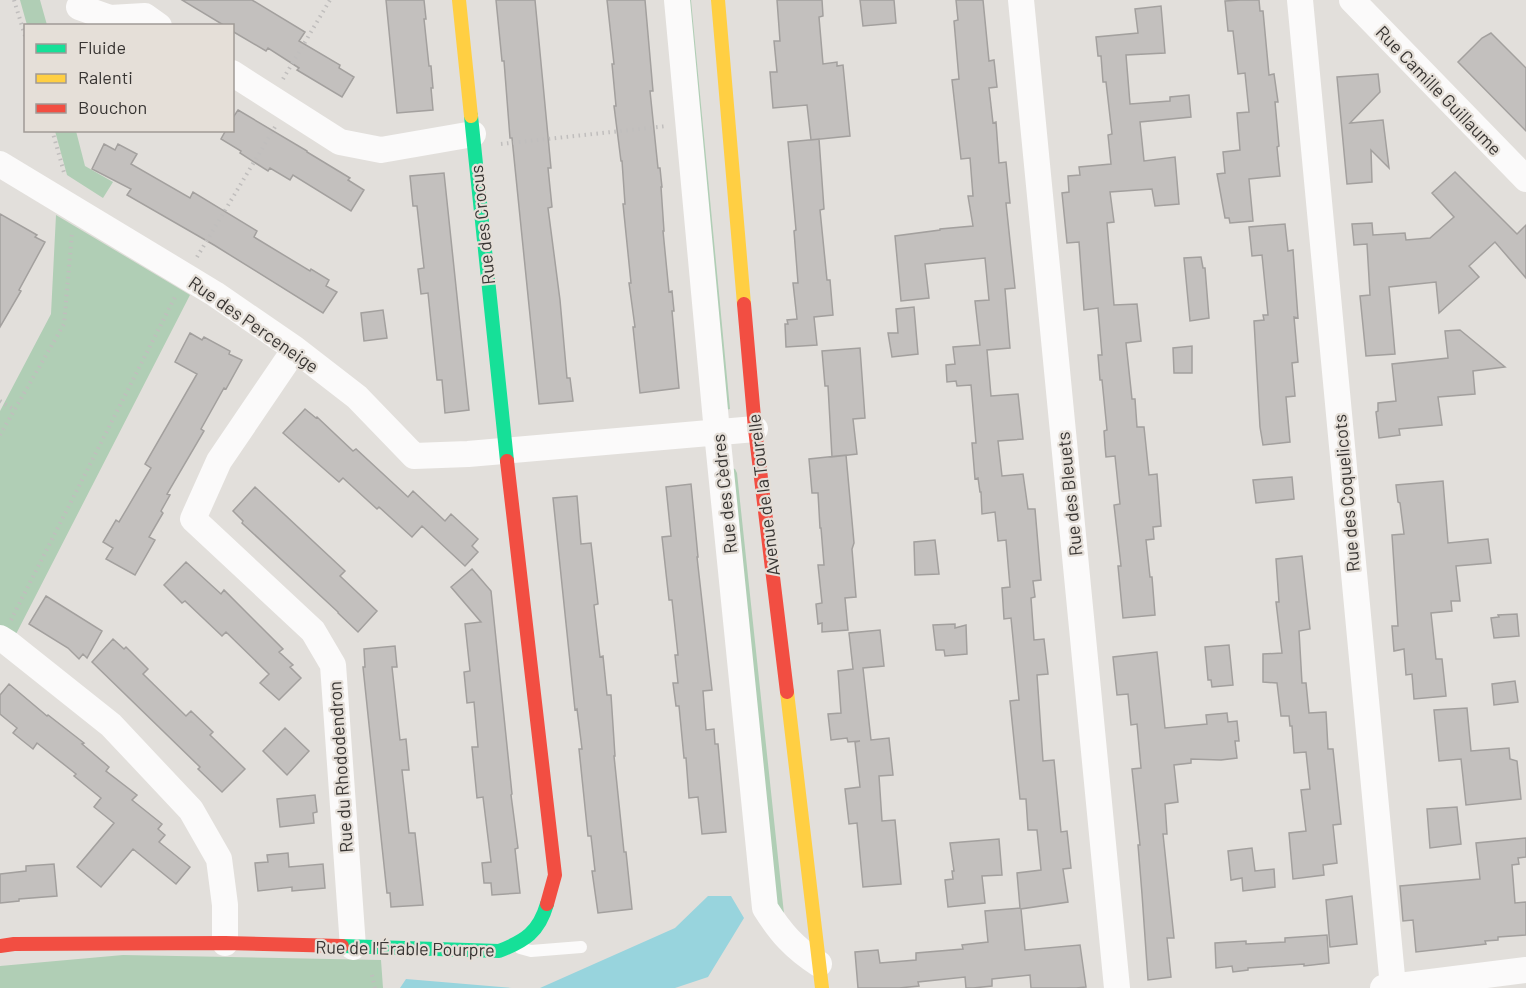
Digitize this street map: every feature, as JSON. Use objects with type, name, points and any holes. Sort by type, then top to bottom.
[{"type":"street","name":"Rue des Crocus","points":[[459,0],[506,451]]},
{"type":"street","name":"Rue des Cèdres","points":[[677,0],[717,432],[765,908],[778,927],[820,976]]},
{"type":"street","name":"Avenue de la Tourelle","points":[[718,0],[755,429],[820,976]]},
{"type":"street","name":"Rue des Bleuets","points":[[1021,0],[1117,988]]},
{"type":"street","name":"Rue des Coquelicots","points":[[1300,0],[1388,987]]},
{"type":"street","name":"Rue Camille Guillaume","points":[[1352,0],[1526,179]]},
{"type":"street","points":[[79,7],[110,18],[145,16],[156,24]]},
{"type":"street","points":[[234,74],[340,142],[381,150],[473,140]]},
{"type":"street","name":"Rue des Perceneige","points":[[0,164],[215,294],[295,349],[357,397],[414,456],[506,451],[755,429]]},
{"type":"street","name":"Rue du Rhododendron","points":[[295,349],[219,461],[193,519],[313,630],[333,665],[353,947]]},
{"type":"street","name":"Rue de l'Érable Pourpre","points":[[0,946],[14,944],[225,943],[499,951],[514,946],[529,935],[541,921],[555,875],[506,451]]},
{"type":"street","points":[[1,638],[111,725],[191,810],[219,859],[225,905],[225,943]]},
{"type":"street","points":[[814,916],[830,988]]},
{"type":"street","points":[[1388,987],[1526,970]]},
{"type":"lane","points":[[514,946],[531,951],[580,947]]},
{"type":"path","points":[[14,0],[24,32]]},
{"type":"path","points":[[1,638],[185,276],[279,103],[330,0]]},
{"type":"path","points":[[473,140],[688,124]]},
{"type":"path","points":[[0,435],[64,324],[74,209],[53,132]]},
{"type":"path","points":[[0,402],[15,410]]},
{"type":"green space","points":[[20,0],[40,0],[47,24],[27,24]]},
{"type":"green space","points":[[683,0],[691,0],[730,409],[726,410]]},
{"type":"green space","points":[[55,132],[76,132],[85,166],[113,182],[103,198],[67,175]]},
{"type":"green space","points":[[56,215],[190,295],[14,638],[0,630],[0,411],[51,314]]},
{"type":"green space","points":[[732,468],[737,473],[785,923],[775,909]]},
{"type":"green space","points":[[123,955],[381,960],[383,988],[0,988],[0,966]]},
{"type":"water","points":[[708,896],[731,896],[744,918],[708,977],[675,988],[540,988],[675,928]]},
{"type":"water","points":[[406,979],[512,988],[400,988]]},
{"type":"building","points":[[182,0],[252,0],[305,32],[299,41],[340,65],[339,68],[354,77],[342,97],[297,70],[299,68],[268,48],[266,51],[234,32],[234,24],[222,24]]},
{"type":"building","points":[[386,0],[424,0],[433,110],[397,113]]},
{"type":"building","points":[[496,0],[535,0],[551,168],[548,168],[552,207],[548,208],[567,378],[570,378],[573,401],[539,404]]},
{"type":"building","points":[[607,0],[645,0],[653,91],[650,91],[662,187],[663,231],[669,292],[672,291],[679,388],[640,393],[629,283],[631,283],[623,204],[625,204],[622,161],[614,106],[616,106],[612,64],[614,64]]},
{"type":"building","points":[[777,0],[822,0],[823,16],[819,17],[823,64],[837,62],[837,66],[843,65],[850,136],[811,140],[807,105],[773,108],[770,72],[777,72],[774,41],[780,41]]},
{"type":"building","points":[[860,0],[894,0],[896,23],[863,26]]},
{"type":"building","points":[[956,0],[983,0],[989,61],[994,60],[997,87],[989,88],[993,123],[996,122],[999,163],[1006,162],[1010,203],[1006,203],[1015,288],[1005,289],[1010,348],[987,350],[991,396],[1018,394],[1023,439],[998,441],[1002,476],[1023,474],[1028,509],[1035,509],[1041,580],[1033,581],[1035,597],[1031,598],[1034,640],[1044,639],[1048,674],[1037,675],[1043,761],[1054,760],[1061,832],[1067,831],[1071,868],[1063,869],[1068,902],[1021,909],[1025,950],[1080,945],[1086,987],[1031,988],[1030,975],[992,979],[992,986],[973,988],[966,988],[965,977],[918,982],[919,986],[858,988],[855,952],[878,950],[880,963],[916,960],[916,953],[963,949],[962,945],[988,942],[985,911],[1020,908],[1017,873],[1041,870],[1037,830],[1028,830],[1026,799],[1020,799],[1010,701],[1019,700],[1011,618],[1004,619],[1002,588],[1010,587],[1006,540],[998,541],[995,512],[982,514],[981,492],[978,478],[975,479],[972,443],[976,443],[971,385],[957,386],[956,381],[947,382],[946,365],[955,364],[953,347],[980,345],[975,301],[989,300],[985,258],[925,264],[929,298],[901,301],[895,236],[973,226],[968,196],[973,196],[970,158],[961,159],[952,80],[959,79],[954,21],[958,20]]},
{"type":"building","points":[[1259,0],[1260,11],[1263,11],[1269,75],[1274,74],[1278,102],[1275,102],[1280,176],[1249,179],[1253,221],[1230,223],[1229,218],[1225,218],[1217,174],[1225,173],[1223,152],[1240,150],[1237,113],[1249,112],[1245,73],[1238,74],[1233,31],[1228,31],[1225,1]]},
{"type":"building","points":[[1161,6],[1165,53],[1126,55],[1130,104],[1170,101],[1170,97],[1189,95],[1191,117],[1140,122],[1144,161],[1175,157],[1179,204],[1155,206],[1152,189],[1110,192],[1114,222],[1107,223],[1114,305],[1137,304],[1141,341],[1126,343],[1132,399],[1135,399],[1137,427],[1144,427],[1149,475],[1157,474],[1161,526],[1153,527],[1154,539],[1146,540],[1155,615],[1123,618],[1118,566],[1121,566],[1114,505],[1120,504],[1115,456],[1106,457],[1104,431],[1107,430],[1098,355],[1102,355],[1098,308],[1084,310],[1079,242],[1067,243],[1062,193],[1069,192],[1068,176],[1080,175],[1079,167],[1111,164],[1108,135],[1112,134],[1106,82],[1103,82],[1101,56],[1098,56],[1096,37],[1138,33],[1135,9]]},
{"type":"building","points":[[1491,33],[1526,68],[1526,131],[1458,62],[1482,38]]},
{"type":"building","points":[[1378,74],[1380,92],[1350,123],[1383,120],[1389,168],[1371,150],[1372,182],[1347,184],[1337,77]]},
{"type":"building","points":[[238,110],[350,178],[348,180],[364,190],[351,211],[293,175],[290,180],[270,168],[268,171],[221,139],[225,132],[234,132],[234,116]]},
{"type":"building","points":[[819,139],[824,209],[820,210],[833,315],[814,317],[817,345],[786,347],[785,324],[788,324],[787,320],[797,319],[793,283],[798,283],[788,142]]},
{"type":"building","points":[[104,144],[115,150],[118,144],[137,154],[131,164],[190,198],[193,192],[257,231],[254,237],[329,280],[326,286],[337,292],[323,313],[214,245],[127,195],[131,189],[92,169]]},
{"type":"building","points":[[1455,172],[1517,234],[1526,225],[1526,278],[1495,242],[1469,266],[1479,277],[1439,313],[1436,282],[1389,287],[1395,354],[1366,356],[1360,296],[1370,295],[1367,244],[1354,245],[1352,224],[1372,223],[1373,235],[1405,233],[1406,240],[1430,238],[1454,217],[1432,193]]},
{"type":"building","points":[[444,173],[469,410],[445,413],[442,380],[437,380],[428,293],[421,294],[418,269],[424,268],[417,206],[413,206],[410,176]]},
{"type":"building","points":[[0,214],[45,242],[0,327]]},
{"type":"building","points":[[1285,224],[1288,251],[1293,250],[1298,318],[1294,317],[1298,362],[1292,363],[1295,396],[1286,397],[1290,442],[1263,445],[1254,321],[1264,320],[1263,315],[1268,315],[1262,255],[1252,256],[1249,227]]},
{"type":"building","points":[[1201,257],[1203,268],[1205,268],[1209,318],[1190,321],[1184,258]]},
{"type":"building","points":[[914,307],[918,354],[892,357],[888,333],[898,333],[896,309]]},
{"type":"building","points":[[383,310],[387,338],[364,341],[361,313]]},
{"type":"building","points":[[1460,330],[1505,367],[1473,371],[1475,394],[1438,397],[1442,425],[1399,429],[1400,435],[1379,438],[1376,412],[1378,403],[1396,401],[1392,364],[1448,358],[1445,331]]},
{"type":"building","points":[[190,333],[202,340],[204,337],[242,360],[201,429],[204,431],[167,494],[170,495],[161,511],[163,513],[149,537],[155,540],[135,575],[106,559],[113,548],[103,542],[116,520],[119,522],[151,468],[145,464],[197,374],[175,362]]},
{"type":"building","points":[[1192,346],[1192,373],[1174,373],[1173,348]]},
{"type":"building","points":[[860,348],[865,418],[853,419],[857,454],[832,457],[828,386],[825,386],[822,351]]},
{"type":"building","points":[[305,409],[317,417],[353,451],[356,449],[408,497],[413,491],[445,521],[451,514],[478,539],[472,546],[478,552],[465,566],[422,526],[412,537],[343,478],[339,482],[283,433]]},
{"type":"building","points":[[846,455],[856,597],[845,598],[848,630],[822,632],[822,623],[818,624],[816,604],[822,603],[818,565],[824,565],[818,493],[812,493],[809,459]]},
{"type":"building","points":[[1292,477],[1294,499],[1256,503],[1253,480]]},
{"type":"building","points":[[1443,481],[1448,543],[1488,539],[1491,563],[1456,566],[1460,601],[1451,601],[1452,611],[1431,613],[1436,659],[1442,659],[1446,696],[1414,699],[1412,674],[1406,675],[1404,649],[1394,651],[1392,626],[1398,626],[1392,535],[1404,534],[1396,485]]},
{"type":"building","points":[[691,484],[712,690],[703,691],[706,730],[714,729],[715,744],[718,744],[726,832],[702,834],[698,797],[689,798],[679,706],[676,706],[673,683],[678,683],[675,655],[678,655],[662,537],[671,536],[666,487]]},
{"type":"building","points":[[255,487],[345,571],[340,576],[377,611],[358,632],[242,523],[243,521],[233,511]]},
{"type":"building","points":[[577,496],[581,544],[591,543],[598,604],[594,605],[607,695],[611,695],[614,756],[632,909],[598,913],[553,498]]},
{"type":"building","points":[[935,540],[939,574],[915,575],[914,542]]},
{"type":"building","points":[[1302,556],[1310,629],[1299,631],[1302,683],[1306,683],[1309,713],[1326,712],[1328,749],[1333,749],[1341,824],[1333,825],[1337,863],[1323,865],[1324,875],[1293,879],[1289,833],[1306,831],[1301,790],[1310,789],[1306,752],[1294,753],[1292,726],[1290,726],[1289,716],[1281,716],[1277,683],[1263,682],[1263,654],[1282,653],[1276,602],[1279,602],[1276,559]]},
{"type":"building","points":[[186,562],[221,594],[224,590],[283,649],[279,652],[293,665],[290,667],[301,678],[279,700],[260,683],[269,674],[226,632],[222,636],[185,601],[182,603],[164,585]]},
{"type":"building","points":[[472,569],[491,591],[518,848],[515,849],[520,893],[492,895],[491,883],[484,883],[482,863],[491,862],[483,797],[477,798],[472,747],[478,747],[474,702],[467,703],[464,672],[470,671],[465,624],[481,622],[451,587]]},
{"type":"building","points":[[46,596],[102,631],[87,658],[83,654],[79,659],[68,648],[29,624]]},
{"type":"building","points":[[1517,614],[1519,636],[1494,638],[1491,618],[1499,617],[1498,615]]},
{"type":"building","points":[[955,624],[955,628],[966,625],[967,654],[945,656],[944,650],[936,650],[933,625]]},
{"type":"building","points":[[880,630],[884,666],[863,668],[871,740],[889,738],[893,775],[879,776],[882,821],[895,820],[901,884],[863,887],[857,823],[849,824],[845,789],[860,787],[855,742],[860,741],[848,742],[847,738],[831,740],[828,714],[841,713],[838,671],[853,669],[849,633]]},
{"type":"building","points":[[113,639],[124,649],[126,647],[148,669],[143,674],[186,716],[191,711],[213,732],[210,735],[245,769],[222,792],[198,769],[200,767],[92,662]]},
{"type":"building","points":[[1229,645],[1233,685],[1212,687],[1211,680],[1208,680],[1205,647]]},
{"type":"building","points":[[395,646],[397,667],[392,667],[400,740],[406,739],[409,770],[402,770],[409,833],[415,833],[423,905],[391,907],[390,893],[387,893],[363,667],[365,667],[364,649]]},
{"type":"building","points":[[1157,652],[1165,728],[1207,724],[1206,715],[1227,713],[1228,722],[1237,721],[1239,741],[1235,741],[1237,758],[1191,759],[1191,763],[1174,765],[1178,802],[1165,804],[1167,834],[1163,834],[1174,938],[1167,938],[1171,977],[1148,980],[1138,845],[1140,845],[1132,769],[1141,768],[1137,724],[1131,725],[1128,694],[1117,695],[1113,657]]},
{"type":"building","points":[[1515,681],[1518,702],[1494,705],[1492,684]]},
{"type":"building","points":[[9,684],[84,743],[82,744],[109,767],[106,771],[137,795],[132,800],[162,824],[158,829],[165,835],[159,842],[190,867],[176,884],[133,849],[101,887],[77,867],[114,823],[94,807],[101,798],[74,776],[76,774],[37,743],[33,749],[13,733],[17,728],[0,714],[0,695]]},
{"type":"building","points":[[1467,708],[1471,751],[1509,748],[1510,759],[1517,761],[1521,799],[1466,805],[1461,759],[1439,761],[1434,710]]},
{"type":"building","points":[[285,728],[309,751],[287,775],[263,751]]},
{"type":"building","points":[[315,795],[317,812],[313,813],[314,823],[280,827],[277,799]]},
{"type":"building","points":[[1457,807],[1461,844],[1430,848],[1427,809]]},
{"type":"building","points":[[1526,838],[1526,857],[1518,858],[1519,864],[1512,865],[1515,903],[1526,902],[1526,935],[1498,937],[1498,940],[1485,941],[1486,944],[1416,952],[1413,920],[1403,921],[1400,886],[1480,879],[1476,843]]},
{"type":"building","points":[[999,839],[1002,875],[982,876],[985,903],[948,907],[945,880],[953,879],[952,871],[954,871],[950,843]]},
{"type":"building","points":[[1252,848],[1255,871],[1274,869],[1275,887],[1243,891],[1242,878],[1231,880],[1228,851]]},
{"type":"building","points":[[288,853],[289,867],[323,864],[325,888],[292,891],[292,887],[258,891],[255,863],[268,862],[267,855]]},
{"type":"building","points":[[54,864],[57,896],[0,903],[0,874],[26,871],[26,866]]},
{"type":"building","points":[[1352,896],[1357,944],[1330,947],[1326,900]]},
{"type":"building","points":[[1327,935],[1329,963],[1248,968],[1248,970],[1233,972],[1232,966],[1216,968],[1215,943],[1285,942],[1285,938]]},
{"type":"traffic: fast","points":[[471,116],[507,461]]},
{"type":"traffic: fast","points":[[342,946],[499,951],[530,934],[540,922],[547,904]]},
{"type":"traffic: slow","points":[[459,0],[471,116]]},
{"type":"traffic: slow","points":[[718,0],[744,304]]},
{"type":"traffic: slow","points":[[787,692],[822,988]]},
{"type":"traffic: jam","points":[[744,304],[755,429],[787,692]]},
{"type":"traffic: jam","points":[[507,461],[555,875],[547,904]]},
{"type":"traffic: jam","points":[[0,946],[14,944],[225,943],[342,946]]}]
